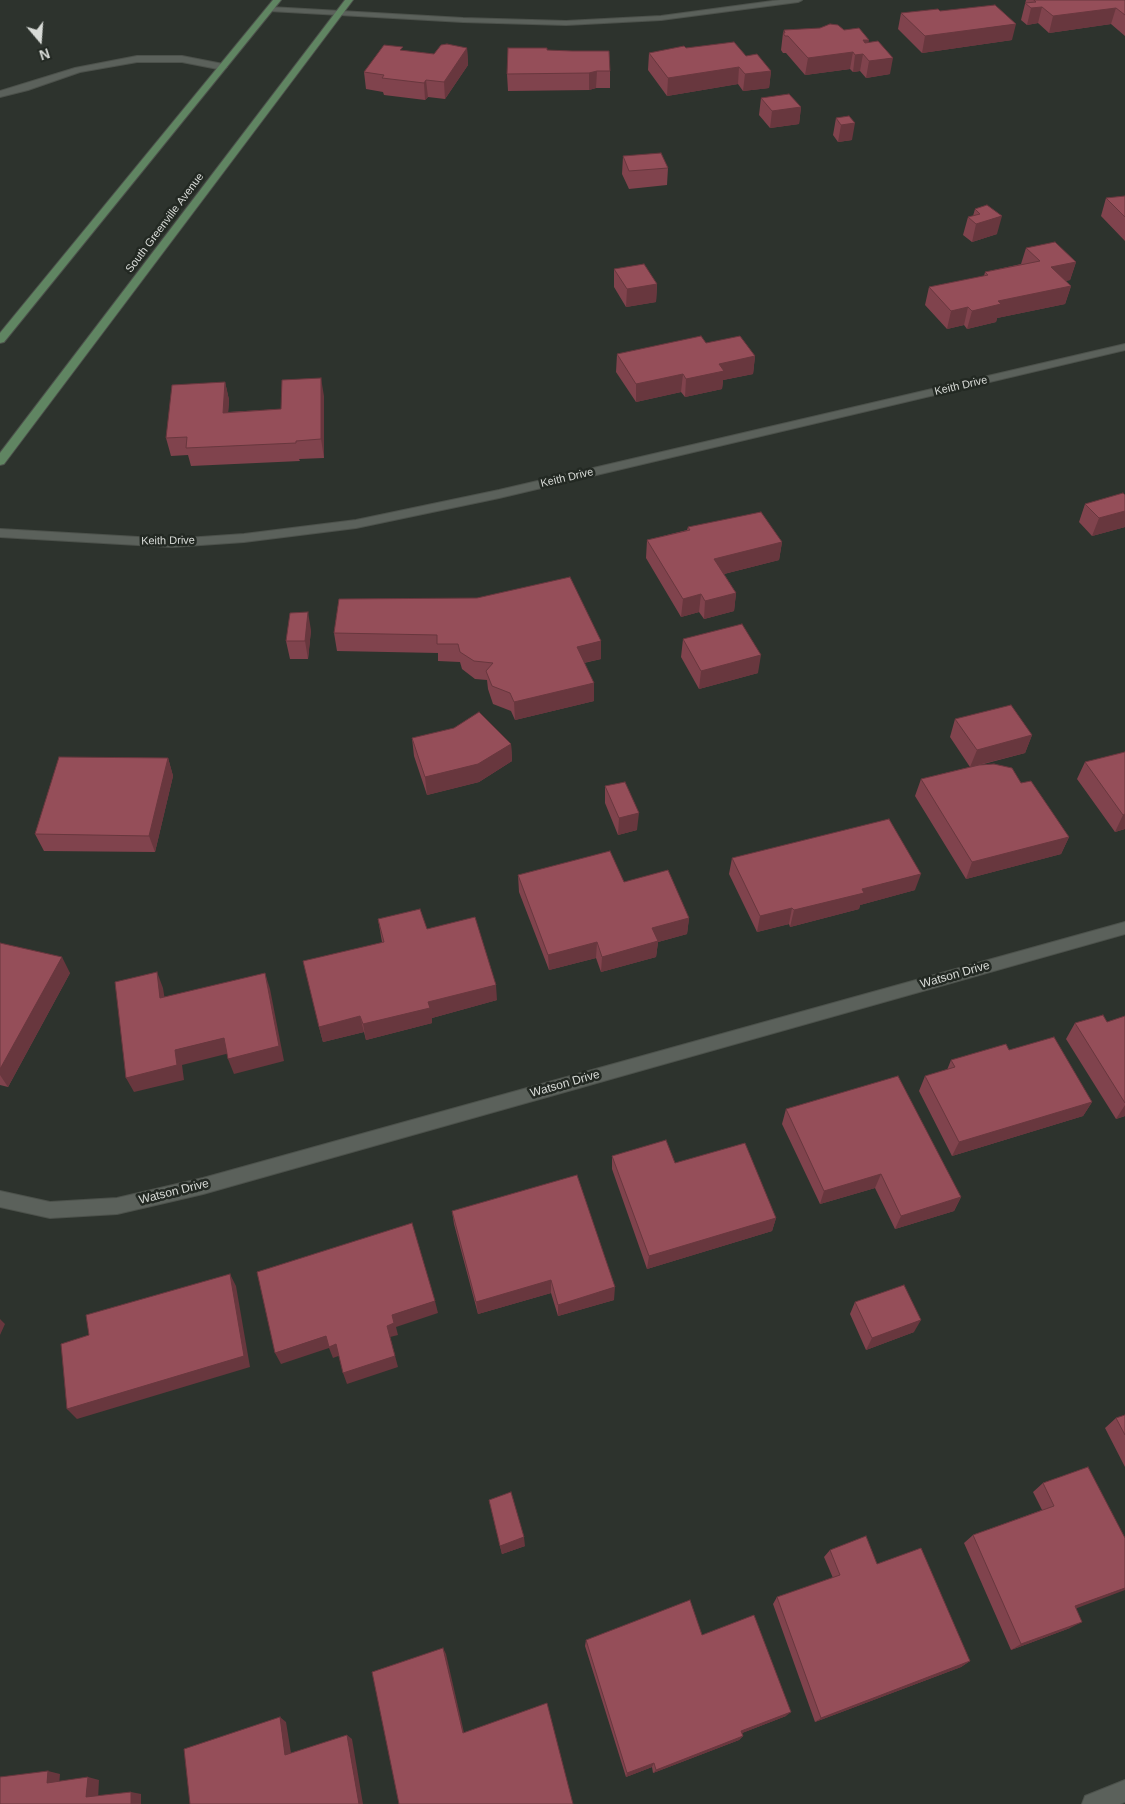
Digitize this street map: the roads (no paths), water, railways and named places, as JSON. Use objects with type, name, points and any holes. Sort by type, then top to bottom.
[{"type":"main road","points":[[0,340],[277,0]]},
{"type":"main road","name":"South Greenville Avenue","points":[[0,461],[349,0]]},
{"type":"street","points":[[270,9],[463,20],[566,23],[661,18],[798,0]]},
{"type":"street","points":[[0,94],[25,88],[78,70],[137,60],[182,59],[223,67]]},
{"type":"street","name":"Keith Drive","points":[[0,533],[172,543],[244,538],[356,524],[499,494],[1125,347]]},
{"type":"street","name":"Watson Drive","points":[[0,1200],[50,1210],[117,1206],[203,1186],[1125,928]]},
{"type":"street","points":[[1093,1804],[1125,1791]]}]
